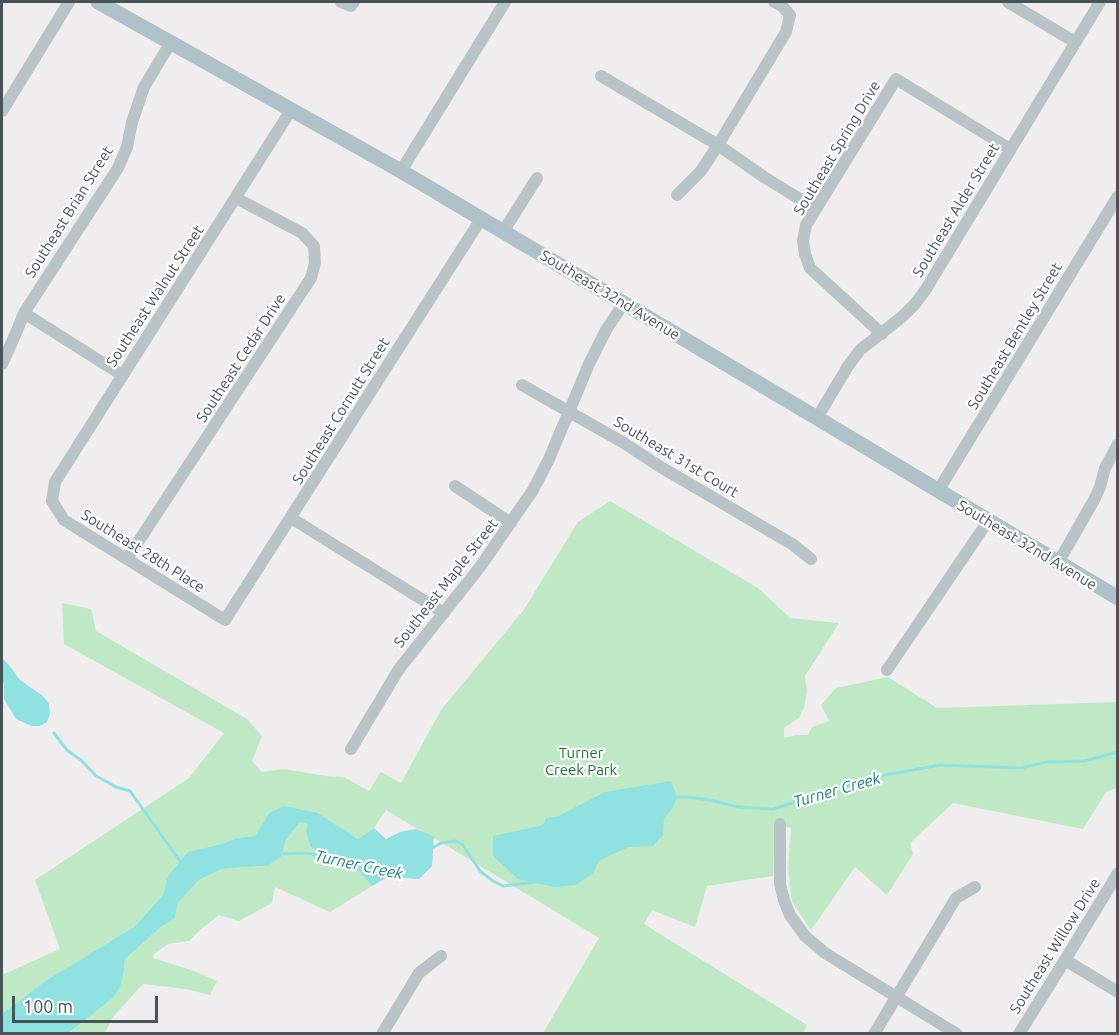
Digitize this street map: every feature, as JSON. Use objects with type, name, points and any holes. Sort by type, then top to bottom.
[{"type":"main road","name":"Southeast 32nd Avenue","points":[[98,2],[401,171],[1118,598]]},
{"type":"street","points":[[2,111],[69,2]]},
{"type":"street","points":[[401,171],[505,2]]},
{"type":"street","points":[[677,195],[701,171],[786,32],[790,15],[782,6],[774,2]]},
{"type":"street","points":[[1008,2],[1075,42]]},
{"type":"street","name":"Southeast Alder Street","points":[[817,417],[860,350],[903,316],[926,289],[1100,2]]},
{"type":"street","name":"Southeast Brian Street","points":[[2,364],[24,313],[118,168],[127,147],[132,122],[144,87],[171,42]]},
{"type":"street","points":[[600,76],[718,145],[816,209]]},
{"type":"street","name":"Southeast Spring Drive","points":[[882,334],[810,268],[803,242],[806,225],[896,80],[1010,149]]},
{"type":"street","name":"Southeast Walnut Street","points":[[52,501],[55,482],[291,110]]},
{"type":"street","points":[[503,232],[537,178]]},
{"type":"street","name":"Southeast Bentley Street","points":[[938,491],[1118,196]]},
{"type":"street","name":"Southeast Cedar Drive","points":[[127,559],[311,278],[315,263],[314,246],[302,233],[236,198]]},
{"type":"street","name":"Southeast Cornutt Street","points":[[225,620],[481,219]]},
{"type":"street","name":"Southeast Maple Street","points":[[351,749],[399,669],[480,567],[532,490],[549,459],[589,364],[606,330],[624,303]]},
{"type":"street","points":[[24,313],[122,375]]},
{"type":"street","name":"Southeast 31st Court","points":[[522,385],[570,411],[792,544],[811,559]]},
{"type":"street","points":[[1058,563],[1094,500],[1105,468],[1118,444]]},
{"type":"street","points":[[455,486],[511,523]]},
{"type":"street","name":"Southeast 28th Place","points":[[52,501],[64,520],[225,620]]},
{"type":"street","points":[[291,518],[444,613]]},
{"type":"street","points":[[887,670],[988,521]]},
{"type":"street","points":[[780,824],[780,884],[790,915],[805,936],[815,946],[957,1034]]},
{"type":"street","name":"Southeast Willow Drive","points":[[1019,1034],[1118,873]]},
{"type":"street","points":[[874,1034],[956,898],[975,887]]},
{"type":"street","points":[[381,1034],[419,973],[441,956]]},
{"type":"street","points":[[1065,960],[1118,992]]},
{"type":"green space","name":"Turner Creek Park","points":[[610,501],[758,588],[790,618],[839,623],[805,676],[807,691],[804,707],[799,718],[784,728],[784,738],[808,735],[812,727],[829,721],[821,705],[836,688],[888,677],[937,708],[1117,702],[1117,788],[1106,792],[1083,829],[953,803],[910,843],[913,854],[887,895],[855,867],[811,930],[792,902],[788,868],[791,828],[775,825],[773,876],[707,886],[695,927],[652,910],[644,924],[807,1025],[803,1033],[543,1033],[599,938],[434,836],[419,830],[386,810],[374,828],[358,839],[318,813],[269,813],[255,836],[237,838],[218,845],[168,876],[163,895],[134,927],[45,981],[2,1014],[2,975],[60,949],[35,880],[189,778],[224,733],[64,644],[62,603],[91,609],[96,631],[247,719],[262,736],[252,761],[262,772],[284,769],[344,777],[369,791],[381,772],[401,783],[441,710],[523,611],[578,522]]},
{"type":"green space","points":[[300,822],[307,824],[306,832],[310,846],[330,864],[359,871],[372,886],[330,912],[275,887],[272,903],[239,921],[219,915],[189,941],[168,944],[154,954],[153,958],[217,981],[210,995],[186,989],[143,984],[112,1018],[105,1033],[68,1034],[113,998],[124,971],[125,959],[161,927],[175,918],[178,903],[199,880],[222,869],[268,866],[281,857],[286,840]]},
{"type":"water","points":[[2,658],[20,680],[43,696],[49,704],[50,714],[47,722],[40,726],[32,726],[16,719],[4,699]]},
{"type":"water","points":[[671,781],[677,797],[673,808],[664,818],[663,835],[653,846],[629,847],[600,860],[593,873],[576,885],[554,887],[518,879],[493,856],[493,836],[539,826],[605,792]]},
{"type":"water","points":[[284,806],[318,813],[358,839],[374,828],[386,839],[400,832],[416,829],[434,836],[432,866],[419,879],[388,877],[372,886],[359,871],[330,864],[310,846],[306,832],[307,824],[300,822],[286,840],[281,857],[268,866],[222,869],[199,880],[178,903],[175,918],[161,927],[125,959],[120,987],[113,998],[68,1034],[2,1033],[2,1014],[45,981],[134,927],[163,895],[168,876],[188,852],[237,838],[255,836],[269,813]]},
{"type":"waterway","points":[[54,733],[67,750],[81,760],[96,776],[116,787],[130,791],[182,864]]},
{"type":"waterway","name":"Turner Creek","points":[[676,797],[710,800],[738,807],[773,809],[874,777],[940,765],[1021,768],[1046,762],[1084,761],[1118,752]]},
{"type":"waterway","name":"Turner Creek","points":[[545,826],[547,820],[558,818]]},
{"type":"waterway","name":"Turner Creek","points":[[432,848],[441,843],[456,841],[463,845],[480,871],[503,886],[537,882]]},
{"type":"waterway","name":"Turner Creek","points":[[280,854],[324,855]]}]
